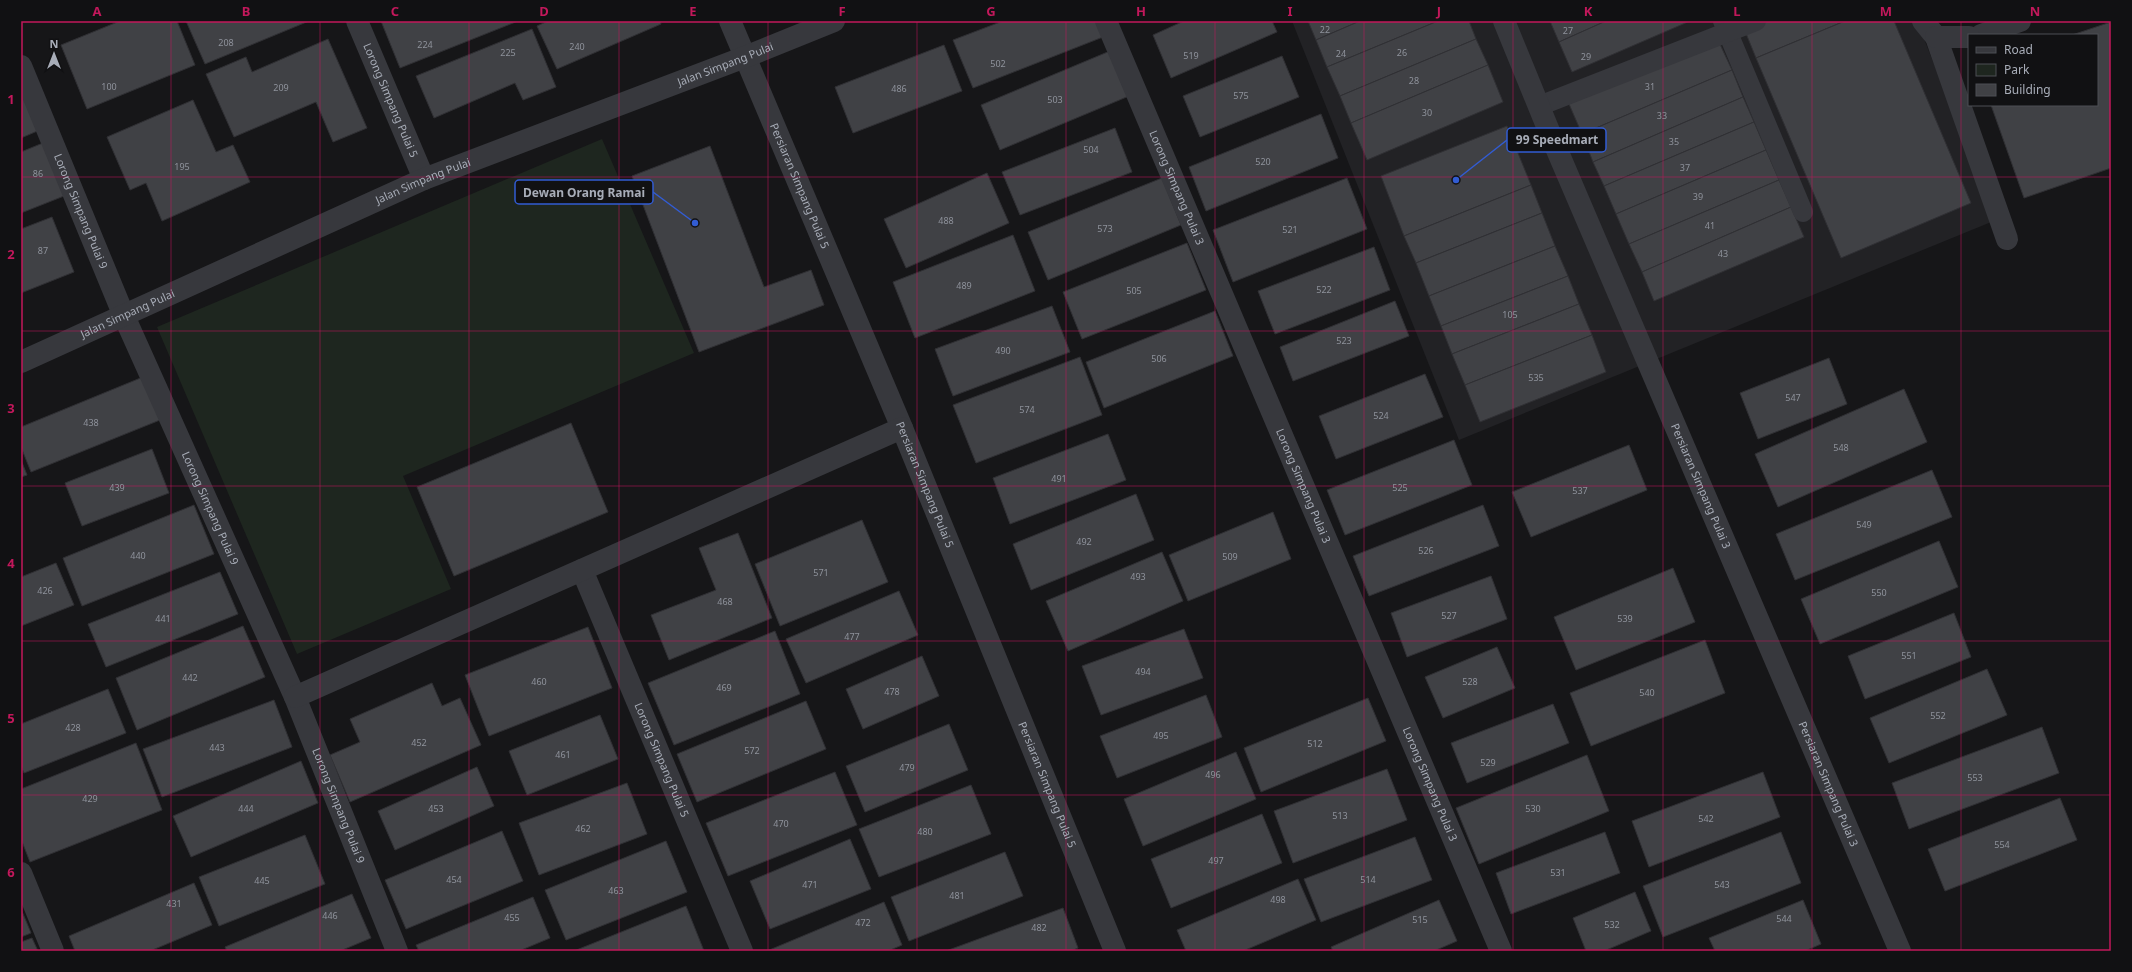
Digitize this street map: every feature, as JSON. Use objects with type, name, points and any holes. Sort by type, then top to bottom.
[{"type":"street","name":"Lorong Simpang Pulai 5","points":[[357,21],[424,179]]},
{"type":"street","name":"Persiaran Simpang Pulai 5","points":[[730,21],[902,428],[1115,951]]},
{"type":"street","name":"Jalan Simpang Pulai","points":[[21,362],[424,179],[745,57],[834,21]]},
{"type":"street","name":"Lorong Simpang Pulai 3","points":[[1106,21],[1501,951]]},
{"type":"street","name":"Persiaran Simpang Pulai 3","points":[[1504,21],[1538,106],[1900,951]]},
{"type":"street","points":[[1984,34],[2020,21]]},
{"type":"street","points":[[1930,29],[1968,38]]},
{"type":"street","points":[[1930,29],[2006,240]]},
{"type":"street","name":"Lorong Simpang Pulai 9","points":[[21,66],[124,316],[295,697],[398,951]]},
{"type":"street","points":[[295,697],[902,428]]},
{"type":"street","name":"Lorong Simpang Pulai 5","points":[[582,570],[742,951]]},
{"type":"street","points":[[21,873],[53,951]]},
{"type":"lane","points":[[1538,106],[1725,27],[1756,21]]},
{"type":"lane","points":[[1725,27],[1803,212]]},
{"type":"shaded area","points":[[1292,21],[1917,21],[1996,220],[1459,440]]},
{"type":"green space","points":[[602,139],[694,353],[403,476],[451,589],[297,654],[157,327]]},
{"type":"building","points":[[120,21],[177,21],[195,65],[87,109],[61,45]]},
{"type":"building","points":[[186,21],[309,21],[205,64]]},
{"type":"building","points":[[381,21],[518,21],[400,68]]},
{"type":"building","points":[[548,21],[660,21],[661,24],[557,69],[537,26]]},
{"type":"building","points":[[1003,21],[1097,21],[1103,37],[973,88],[953,40]]},
{"type":"building","points":[[1184,21],[1272,21],[1277,32],[1171,78],[1153,35]]},
{"type":"building","points":[[1308,21],[1360,21],[1316,40]]},
{"type":"building","points":[[1360,21],[1438,21],[1327,67],[1316,40]]},
{"type":"building","points":[[1438,21],[1469,21],[1476,39],[1340,96],[1327,67]]},
{"type":"building","points":[[1550,21],[1606,21],[1559,42]]},
{"type":"building","points":[[1606,21],[1690,21],[1572,72],[1559,42]]},
{"type":"building","points":[[1768,21],[1845,21],[1756,58],[1745,31]]},
{"type":"building","points":[[1845,21],[1894,21],[1971,203],[1841,258],[1756,58]]},
{"type":"building","points":[[2111,22],[2111,168],[2024,198],[1991,106],[2098,106],[2098,34],[2075,34]]},
{"type":"building","points":[[532,29],[556,87],[523,100],[515,83],[434,118],[416,76]]},
{"type":"building","points":[[328,39],[367,128],[333,142],[316,102],[234,137],[206,74],[246,57],[252,72]]},
{"type":"building","points":[[1476,39],[1488,65],[1351,123],[1340,96]]},
{"type":"building","points":[[1718,40],[1732,70],[1582,134],[1569,104]]},
{"type":"building","points":[[944,45],[962,91],[853,133],[835,87]]},
{"type":"building","points":[[1110,51],[1129,96],[1000,150],[981,105]]},
{"type":"building","points":[[1282,56],[1299,97],[1200,137],[1183,96]]},
{"type":"building","points":[[1488,65],[1503,102],[1367,160],[1351,123]]},
{"type":"building","points":[[1732,70],[1743,97],[1593,162],[1582,134]]},
{"type":"building","points":[[21,89],[42,129],[21,138]]},
{"type":"building","points":[[1743,97],[1754,122],[1604,186],[1593,162]]},
{"type":"building","points":[[193,100],[216,152],[233,145],[250,182],[162,221],[146,183],[130,190],[107,137]]},
{"type":"building","points":[[1321,114],[1338,158],[1206,211],[1189,167]]},
{"type":"building","points":[[1754,122],[1766,150],[1616,214],[1604,186]]},
{"type":"building","points":[[1507,126],[1531,185],[1404,236],[1381,176]]},
{"type":"building","points":[[1115,128],[1132,172],[1020,215],[1002,172]]},
{"type":"building","points":[[43,143],[64,196],[21,213],[21,152]]},
{"type":"building","points":[[710,146],[764,287],[811,270],[824,305],[699,352],[632,176]]},
{"type":"building","points":[[1766,150],[1779,180],[1629,244],[1616,214]]},
{"type":"building","points":[[987,173],[1009,223],[906,268],[884,219]]},
{"type":"building","points":[[1162,178],[1181,225],[1048,280],[1028,232]]},
{"type":"building","points":[[1347,178],[1367,229],[1233,282],[1213,230]]},
{"type":"building","points":[[1779,180],[1791,207],[1642,272],[1629,244]]},
{"type":"building","points":[[1531,185],[1542,213],[1416,263],[1404,236]]},
{"type":"building","points":[[1791,207],[1804,237],[1654,301],[1642,272]]},
{"type":"building","points":[[1542,213],[1555,246],[1429,296],[1416,263]]},
{"type":"building","points":[[52,217],[74,272],[21,293],[21,229]]},
{"type":"building","points":[[1013,235],[1035,291],[915,338],[893,282]]},
{"type":"building","points":[[1187,243],[1206,290],[1082,339],[1063,292]]},
{"type":"building","points":[[1555,246],[1568,276],[1441,326],[1429,296]]},
{"type":"building","points":[[1374,247],[1390,290],[1275,334],[1258,291]]},
{"type":"building","points":[[1568,276],[1579,304],[1452,354],[1441,326]]},
{"type":"building","points":[[1395,301],[1409,336],[1293,381],[1280,347]]},
{"type":"building","points":[[1579,304],[1592,335],[1465,385],[1452,354]]},
{"type":"building","points":[[1052,306],[1070,352],[953,396],[935,349]]},
{"type":"building","points":[[1215,311],[1233,356],[1104,408],[1086,362]]},
{"type":"building","points":[[1592,335],[1606,372],[1480,422],[1465,385]]},
{"type":"building","points":[[1080,357],[1102,415],[976,463],[953,405]]},
{"type":"building","points":[[1829,358],[1847,404],[1758,439],[1740,393]]},
{"type":"building","points":[[1425,374],[1443,417],[1336,459],[1319,416]]},
{"type":"building","points":[[143,377],[160,420],[31,472],[21,447],[21,427]]},
{"type":"building","points":[[1904,389],[1927,442],[1778,507],[1755,454]]},
{"type":"building","points":[[571,423],[608,512],[454,576],[417,487]]},
{"type":"building","points":[[1108,434],[1126,480],[1010,524],[993,478]]},
{"type":"building","points":[[1454,440],[1472,485],[1345,535],[1327,490]]},
{"type":"building","points":[[1629,445],[1647,490],[1531,537],[1512,492]]},
{"type":"building","points":[[152,449],[169,493],[82,526],[65,483]]},
{"type":"building","points":[[21,460],[27,475],[21,477]]},
{"type":"building","points":[[1932,470],[1952,517],[1795,580],[1776,534]]},
{"type":"building","points":[[1136,494],[1154,540],[1031,590],[1013,544]]},
{"type":"building","points":[[194,505],[214,554],[82,606],[63,558]]},
{"type":"building","points":[[1483,505],[1499,546],[1369,596],[1353,556]]},
{"type":"building","points":[[1273,512],[1291,559],[1188,601],[1169,555]]},
{"type":"building","points":[[862,520],[888,582],[780,626],[755,564]]},
{"type":"building","points":[[738,533],[772,618],[669,660],[651,615],[716,590],[699,548]]},
{"type":"building","points":[[1939,541],[1958,587],[1820,644],[1801,599]]},
{"type":"building","points":[[1162,552],[1183,601],[1068,651],[1046,601]]},
{"type":"building","points":[[56,563],[74,605],[21,626],[21,577]]},
{"type":"building","points":[[1673,568],[1695,622],[1576,670],[1554,617]]},
{"type":"building","points":[[220,572],[238,614],[106,667],[88,624]]},
{"type":"building","points":[[1491,576],[1507,619],[1407,657],[1391,613]]},
{"type":"building","points":[[899,591],[918,635],[806,683],[786,639]]},
{"type":"building","points":[[1954,613],[1971,657],[1865,699],[1848,656]]},
{"type":"building","points":[[243,626],[265,677],[137,730],[116,678]]},
{"type":"building","points":[[588,627],[612,688],[489,736],[465,675]]},
{"type":"building","points":[[1184,629],[1203,678],[1101,715],[1082,666]]},
{"type":"building","points":[[775,631],[800,694],[674,745],[648,683]]},
{"type":"building","points":[[1705,640],[1725,693],[1591,746],[1570,693]]},
{"type":"building","points":[[1497,647],[1515,688],[1443,718],[1425,677]]},
{"type":"building","points":[[922,656],[939,696],[863,729],[846,689]]},
{"type":"building","points":[[1987,669],[2007,715],[1889,763],[1870,718]]},
{"type":"building","points":[[432,683],[442,706],[460,698],[481,745],[350,802],[330,755],[360,742],[350,719]]},
{"type":"building","points":[[108,689],[126,733],[24,773],[21,766],[21,724]]},
{"type":"building","points":[[1206,695],[1222,737],[1117,778],[1100,736]]},
{"type":"building","points":[[1368,698],[1386,741],[1261,792],[1244,748]]},
{"type":"building","points":[[274,700],[292,747],[162,797],[143,749]]},
{"type":"building","points":[[806,701],[826,749],[697,802],[677,754]]},
{"type":"building","points":[[1553,704],[1569,743],[1467,783],[1451,743]]},
{"type":"building","points":[[600,715],[618,759],[527,795],[509,751]]},
{"type":"building","points":[[949,724],[968,770],[865,812],[846,766]]},
{"type":"building","points":[[2042,727],[2059,773],[1909,829],[1892,783]]},
{"type":"building","points":[[136,743],[162,810],[30,862],[21,839],[21,789]]},
{"type":"building","points":[[1236,752],[1256,799],[1143,846],[1124,799]]},
{"type":"building","points":[[1587,755],[1609,811],[1479,864],[1456,808]]},
{"type":"building","points":[[301,761],[318,803],[191,857],[173,816]]},
{"type":"building","points":[[477,767],[494,806],[395,850],[378,811]]},
{"type":"building","points":[[1387,769],[1407,820],[1293,863],[1274,811]]},
{"type":"building","points":[[835,772],[857,825],[728,876],[706,823]]},
{"type":"building","points":[[1763,772],[1780,817],[1649,867],[1632,821]]},
{"type":"building","points":[[627,783],[647,834],[539,875],[519,823]]},
{"type":"building","points":[[971,785],[991,834],[879,877],[859,829]]},
{"type":"building","points":[[2060,798],[2077,840],[1945,891],[1928,849]]},
{"type":"building","points":[[1262,814],[1282,863],[1171,908],[1151,859]]},
{"type":"building","points":[[502,831],[523,881],[406,929],[385,880]]},
{"type":"building","points":[[1605,832],[1620,873],[1511,914],[1496,873]]},
{"type":"building","points":[[1781,832],[1801,883],[1663,937],[1643,886]]},
{"type":"building","points":[[305,835],[325,884],[219,926],[199,877]]},
{"type":"building","points":[[1415,837],[1432,880],[1321,922],[1304,879]]},
{"type":"building","points":[[850,839],[871,889],[770,929],[750,881]]},
{"type":"building","points":[[666,841],[687,892],[566,940],[545,890]]},
{"type":"building","points":[[1005,852],[1023,896],[909,941],[891,897]]},
{"type":"building","points":[[1298,879],[1316,920],[1243,951],[1186,951],[1177,930]]},
{"type":"building","points":[[194,883],[212,925],[150,951],[75,951],[69,936]]},
{"type":"building","points":[[1635,892],[1651,931],[1604,951],[1586,951],[1573,918]]},
{"type":"building","points":[[352,894],[371,938],[340,951],[227,951],[225,947]]},
{"type":"building","points":[[533,897],[550,938],[519,951],[419,951],[416,945]]},
{"type":"building","points":[[1439,900],[1457,941],[1434,951],[1333,951],[1331,947]]},
{"type":"building","points":[[1803,900],[1821,944],[1805,951],[1715,951],[1709,938]]},
{"type":"building","points":[[884,902],[902,945],[888,951],[767,951]]},
{"type":"building","points":[[686,906],[704,951],[574,951]]},
{"type":"building","points":[[1063,908],[1078,948],[1071,951],[946,951]]},
{"type":"building","points":[[21,909],[31,933],[21,937]]},
{"type":"building","points":[[32,938],[38,951],[21,951],[21,942]]},
{"type":"place","name":"99 Speedmart","points":[[1456,180]]},
{"type":"place","name":"Dewan Orang Ramai","points":[[695,223]]}]
